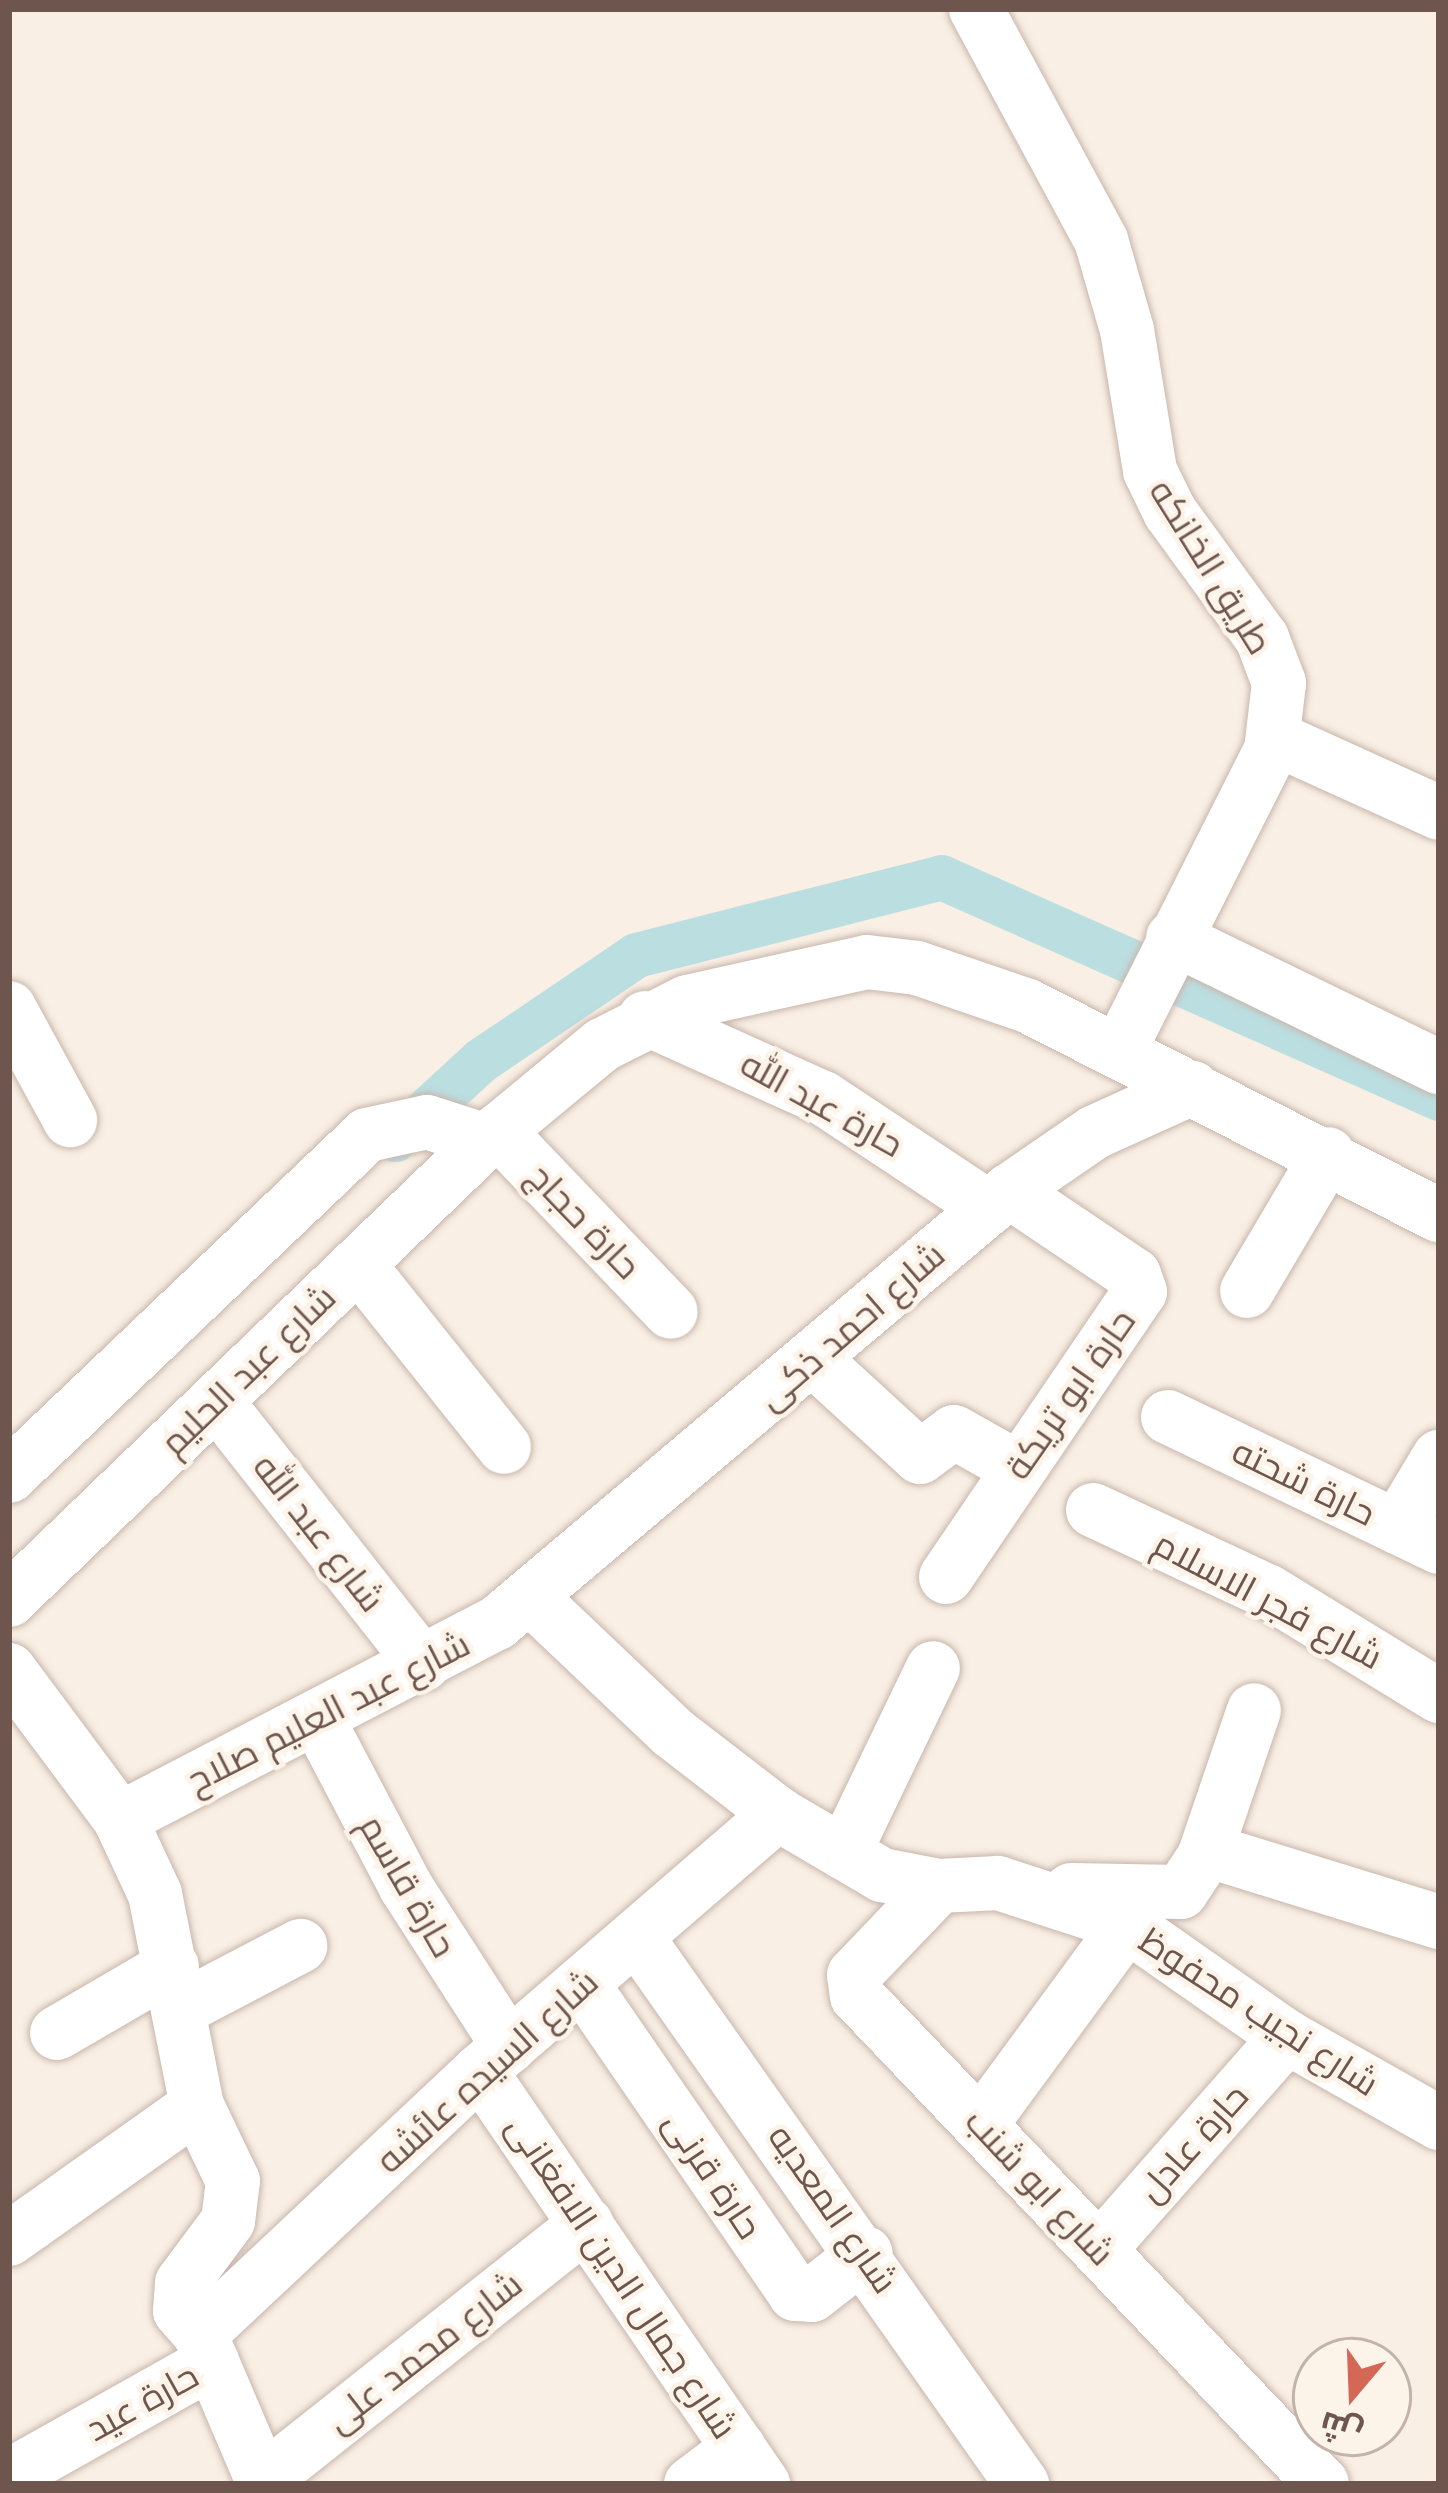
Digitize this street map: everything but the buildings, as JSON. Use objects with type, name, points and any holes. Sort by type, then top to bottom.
[{"type":"street","name":"طريق الخانكه","points":[[976,9],[1101,240],[1127,330],[1150,471],[1170,512],[1262,638],[1279,683],[1274,738],[1128,1032]]},
{"type":"street","points":[[1274,738],[1439,813]]},
{"type":"street","points":[[1169,946],[1439,1067]]},
{"type":"street","name":"شارع عبد الحليم","points":[[9,1600],[492,1136],[645,1018],[868,962],[968,982],[1128,1032],[1192,1088],[1439,1215]]},
{"type":"street","points":[[9,1008],[70,1120]]},
{"type":"street","name":"حارة عبد الله","points":[[645,1018],[823,1098],[999,1199]]},
{"type":"street","name":"شارع احمد ذكى","points":[[531,1598],[999,1199],[1095,1132],[1192,1088]]},
{"type":"street","points":[[9,1476],[367,1135],[427,1122],[492,1136]]},
{"type":"street","name":"حارة حجاج","points":[[492,1136],[671,1312]]},
{"type":"street","points":[[1246,1291],[1328,1154]]},
{"type":"street","name":"حارة ابو تريكة","points":[[946,1577],[1140,1286],[999,1199]]},
{"type":"street","points":[[358,1264],[505,1447]]},
{"type":"street","points":[[812,1359],[920,1457],[954,1432],[1018,1468]]},
{"type":"street","name":"شارع عبد الله","points":[[216,1401],[423,1664]]},
{"type":"street","name":"حارة شحته","points":[[1168,1418],[1418,1537]]},
{"type":"street","points":[[1418,1537],[1439,1457]]},
{"type":"street","name":"شارع فجر الاسلام","points":[[1094,1510],[1269,1592],[1439,1696]]},
{"type":"street","name":"شارع عبد العليم صلاح","points":[[120,1820],[423,1664],[531,1598]]},
{"type":"street","name":"شارع نجيب محفوظ","points":[[531,1598],[596,1667],[778,1814],[882,1875],[938,1886],[1021,1889],[1127,1925],[1287,2037],[1439,2123]]},
{"type":"street","points":[[844,1853],[933,1667]]},
{"type":"street","points":[[9,1670],[120,1820],[155,1894],[197,2106],[226,2162],[234,2202],[178,2297],[206,2348],[263,2482]]},
{"type":"street","points":[[1021,1889],[1181,1892],[1204,1857],[1254,1710]]},
{"type":"street","name":"حارة قاسم","points":[[317,1718],[495,2059]]},
{"type":"street","name":"شارع السيده عائشه","points":[[206,2348],[495,2059],[778,1814]]},
{"type":"street","points":[[1204,1857],[1222,1854],[1439,1922]]},
{"type":"street","name":"شارع ابو شنب","points":[[938,1886],[852,1982],[1322,2484]]},
{"type":"street","points":[[981,2124],[1127,1925]]},
{"type":"street","name":"شارع المعديه","points":[[638,1939],[866,2253],[1022,2484]]},
{"type":"street","points":[[57,2033],[300,1946]]},
{"type":"street","name":"حارة قرنى","points":[[583,1985],[795,2294],[812,2295],[866,2253]]},
{"type":"street","name":"حارة عادل","points":[[1099,2250],[1287,2037]]},
{"type":"street","name":"شارع جمال الدين الافغانى","points":[[495,2059],[586,2224],[751,2466]]},
{"type":"street","points":[[9,2239],[197,2106]]},
{"type":"street","name":"شارع محمد على","points":[[263,2482],[586,2224]]},
{"type":"street","name":"حارة عيد","points":[[10,2480],[206,2348]]},
{"type":"street","points":[[691,2484],[751,2466]]},
{"type":"waterway","points":[[395,1139],[481,1060],[636,955],[941,877],[1439,1098]]}]
